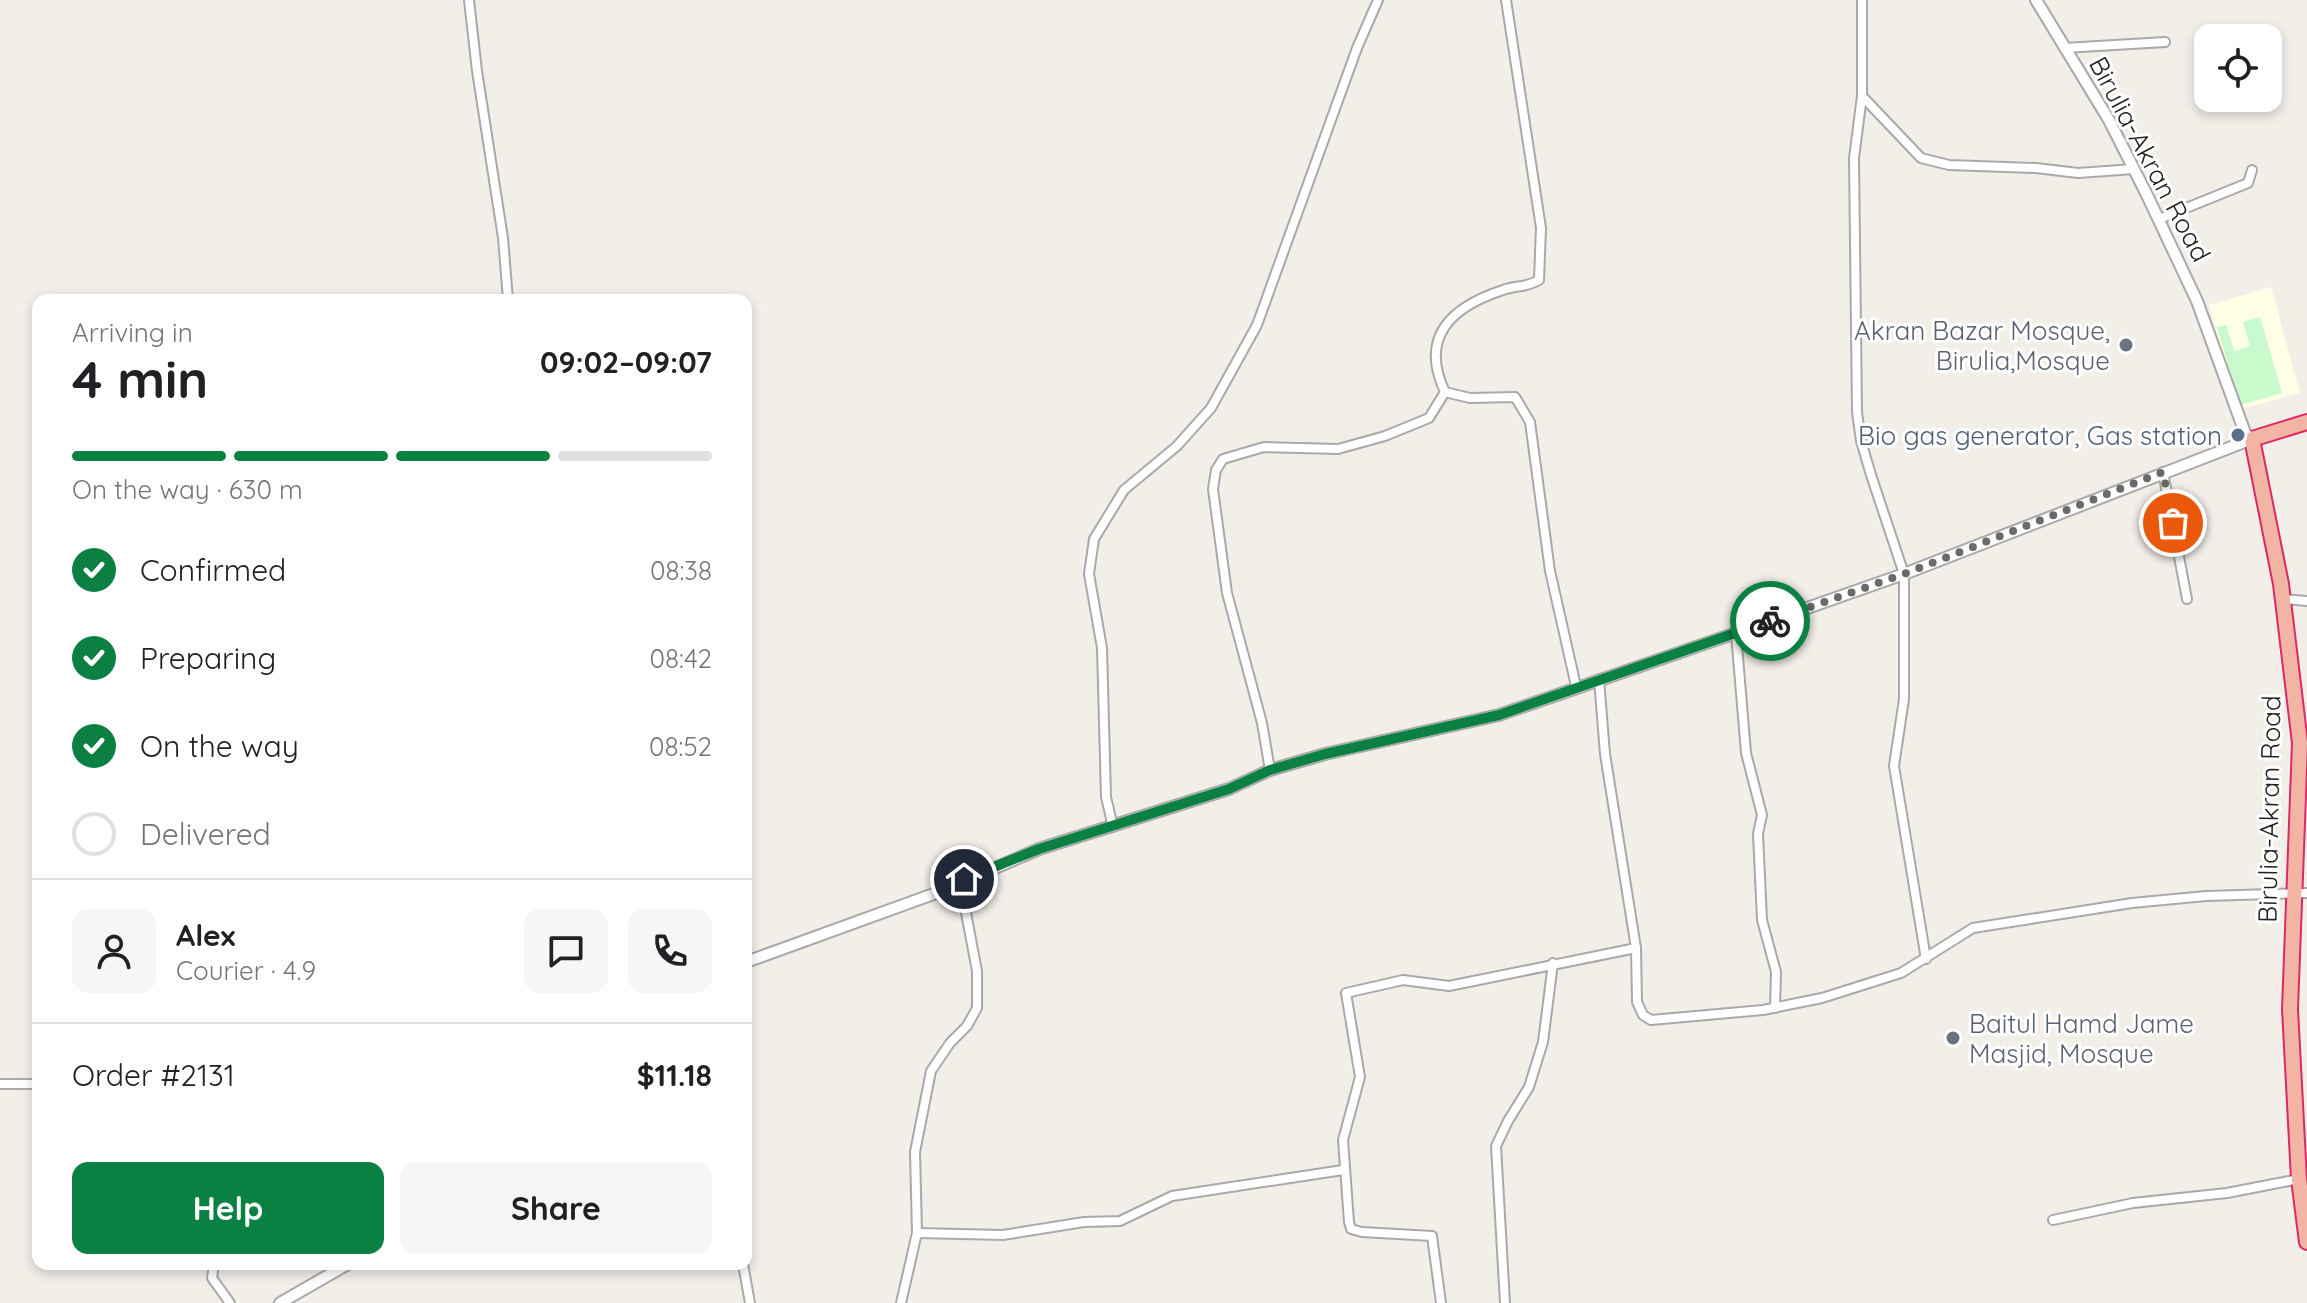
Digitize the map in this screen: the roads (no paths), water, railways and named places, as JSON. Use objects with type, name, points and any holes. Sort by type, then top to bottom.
[{"type":"highway","points":[[2252,439],[2307,422]]},
{"type":"highway","name":"Birulia-Akran Road","points":[[2252,439],[2283,599],[2300,743],[2300,892],[2290,1009],[2299,1179],[2307,1242]]},
{"type":"street","points":[[469,0],[503,238],[508,294]]},
{"type":"street","points":[[1113,827],[1106,797],[1102,648],[1089,574],[1094,539],[1124,490],[1177,446],[1211,408],[1257,325],[1357,48],[1378,0]]},
{"type":"street","points":[[1445,392],[1436,373],[1438,334],[1474,303],[1505,289],[1528,287],[1539,280],[1541,228],[1506,0]]},
{"type":"street","points":[[1862,0],[1862,96],[1854,158],[1857,412],[1871,475],[1904,574],[1904,699],[1894,766],[1926,959]]},
{"type":"street","name":"Birulia-Akran Road","points":[[2036,0],[2109,120],[2159,219],[2197,301],[2245,433],[2252,439]]},
{"type":"street","points":[[2064,48],[2165,42]]},
{"type":"street","points":[[1862,96],[1921,158],[1949,165],[2078,173],[2134,169]]},
{"type":"street","points":[[2159,219],[2248,183],[2252,170]]},
{"type":"street","points":[[1270,770],[1262,723],[1227,593],[1214,503],[1216,470],[1223,459],[1264,447],[1338,449],[1385,436],[1429,418],[1445,392]]},
{"type":"street","points":[[1445,392],[1470,398],[1515,397],[1530,422],[1550,571],[1576,686]]},
{"type":"street","points":[[752,960],[939,892],[1039,849],[1229,789],[1270,770],[1325,754],[1499,715],[1736,633],[1904,574],[2252,439]]},
{"type":"street","points":[[2163,472],[2187,599]]},
{"type":"street","points":[[2283,599],[2307,601]]},
{"type":"street","points":[[1736,633],[1746,753],[1762,815],[1758,834],[1762,920],[1776,972],[1775,1008]]},
{"type":"street","points":[[1599,679],[1605,754],[1636,948],[1637,1002],[1643,1015],[1651,1020],[1775,1008],[1876,982],[1926,959],[1973,928],[2132,903],[2300,892]]},
{"type":"street","points":[[901,1303],[917,1233],[915,1152],[931,1071],[950,1043],[967,1026],[977,1008],[977,971],[963,897],[964,879]]},
{"type":"street","points":[[1441,1303],[1432,1236],[1351,1229],[1343,1170],[1343,1140],[1360,1077],[1346,993],[1403,980],[1449,986],[1636,948]]},
{"type":"street","points":[[1505,1303],[1496,1146],[1529,1087],[1543,1042],[1553,963]]},
{"type":"street","points":[[0,1084],[32,1084]]},
{"type":"street","points":[[917,1233],[1003,1235],[1084,1222],[1120,1221],[1172,1196],[1343,1170]]},
{"type":"street","points":[[2053,1220],[2144,1201],[2227,1193],[2299,1179]]},
{"type":"street","points":[[213,1270],[212,1278],[230,1303]]},
{"type":"street","points":[[280,1303],[338,1270]]},
{"type":"street","points":[[744,1270],[750,1303]]},
{"type":"place","name":"Akran Bazar Mosque, Birulia,Mosque","points":[[2126,345]]},
{"type":"place","name":"Bio gas generator, Gas station","points":[[2238,435]]},
{"type":"place","name":"Baitul Hamd Jame Masjid, Mosque","points":[[1953,1038]]}]
